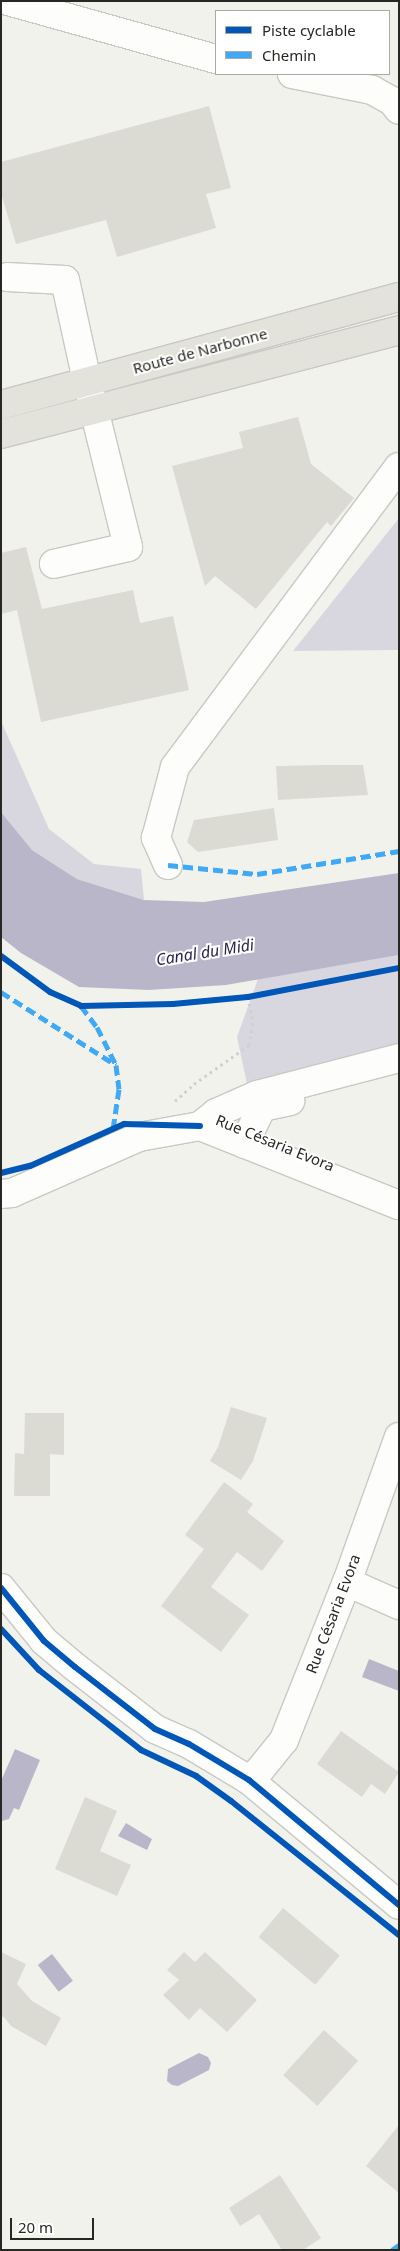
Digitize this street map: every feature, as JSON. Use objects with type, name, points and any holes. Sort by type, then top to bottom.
[{"type":"main road","name":"Route de Narbonne","points":[[1,405],[399,297]]},
{"type":"main road","name":"Route de Narbonne","points":[[1,434],[399,330]]},
{"type":"street","points":[[8,1],[215,59]]},
{"type":"street","points":[[297,75],[372,90],[392,101],[399,110]]},
{"type":"street","points":[[7,277],[65,280],[87,381],[128,547],[54,564]]},
{"type":"street","points":[[168,865],[156,838],[175,767],[399,466]]},
{"type":"street","points":[[200,1126],[216,1113],[257,1095],[399,1058]]},
{"type":"street","points":[[244,1144],[262,1107],[399,1076]]},
{"type":"street","name":"Rue Césaria Evora","points":[[1,1194],[12,1193],[140,1137],[200,1126],[399,1205]]},
{"type":"street","name":"Rue Césaria Evora","points":[[249,1780],[259,1771],[284,1740],[393,1465],[399,1437]]},
{"type":"street","points":[[347,1582],[399,1604]]},
{"type":"street","points":[[1,1588],[44,1642],[155,1729],[189,1744],[249,1780],[399,1905]]},
{"type":"path","points":[[238,998],[257,995]]},
{"type":"path","points":[[172,1109],[175,1101],[194,1084],[248,1045],[253,1025],[248,997]]},
{"type":"shaded area","points":[[399,518],[399,650],[293,651]]},
{"type":"shaded area","points":[[1,721],[49,829],[94,864],[141,869],[144,900],[77,879],[32,850],[1,812]]},
{"type":"shaded area","points":[[399,955],[399,1051],[248,1089],[237,1037],[258,979]]},
{"type":"water","name":"Canal du Midi","points":[[1,812],[32,850],[77,879],[144,900],[204,902],[399,873],[399,955],[226,985],[149,990],[79,987],[21,953],[1,937]]},
{"type":"water","points":[[369,1659],[399,1671],[399,1691],[362,1677]]},
{"type":"water","points":[[15,1749],[40,1760],[19,1810],[14,1808],[9,1819],[2,1821],[1,1781]]},
{"type":"water","points":[[126,1823],[152,1839],[147,1850],[118,1836]]},
{"type":"water","points":[[52,1954],[73,1981],[59,1992],[38,1965]]},
{"type":"water","points":[[199,2053],[208,2057],[211,2063],[209,2070],[178,2086],[172,2085],[167,2081],[168,2069]]},
{"type":"building","points":[[209,106],[231,188],[206,194],[216,228],[117,257],[106,220],[16,244],[1,193],[1,162]]},
{"type":"building","points":[[298,417],[311,464],[354,498],[331,526],[327,522],[256,609],[215,576],[205,586],[172,466],[243,448],[239,432]]},
{"type":"building","points":[[26,547],[42,609],[133,590],[140,623],[173,616],[189,690],[41,722],[17,610],[1,614],[1,553]]},
{"type":"building","points":[[363,765],[368,795],[278,800],[276,766]]},
{"type":"building","points":[[274,808],[278,840],[198,852],[187,842],[194,820]]},
{"type":"building","points":[[231,1407],[267,1418],[253,1461],[241,1480],[210,1461],[218,1447]]},
{"type":"building","points":[[25,1413],[64,1413],[64,1455],[50,1454],[50,1496],[14,1496],[15,1453],[24,1454]]},
{"type":"building","points":[[224,1482],[253,1504],[247,1512],[284,1541],[262,1571],[237,1552],[211,1587],[249,1615],[221,1652],[161,1606],[204,1549],[185,1535]]},
{"type":"building","points":[[341,1731],[399,1772],[385,1794],[371,1784],[362,1797],[317,1764]]},
{"type":"building","points":[[85,1797],[117,1811],[100,1851],[131,1865],[117,1896],[55,1869]]},
{"type":"building","points":[[283,1908],[340,1956],[315,1985],[259,1937]]},
{"type":"building","points":[[1,1952],[26,1964],[17,1984],[32,2001],[61,2018],[46,2046],[11,2026],[3,2016],[1,2021]]},
{"type":"building","points":[[184,1952],[195,1962],[205,1952],[257,2000],[227,2032],[200,2008],[189,2020],[163,1995],[179,1980],[167,1970]]},
{"type":"building","points":[[324,2030],[358,2061],[317,2106],[283,2075]]},
{"type":"building","points":[[399,2125],[399,2193],[366,2166]]},
{"type":"building","points":[[280,2175],[321,2238],[303,2250],[282,2250],[259,2214],[240,2226],[229,2208]]},
{"type":"marked path","points":[[168,865],[257,874],[399,851]]},
{"type":"marked path","points":[[1,992],[116,1065],[119,1089],[113,1129]]},
{"type":"marked path","points":[[81,1006],[97,1027],[116,1065]]},
{"type":"marked path","points":[[392,2250],[399,2245]]},
{"type":"cycle path","points":[[1,956],[50,992],[81,1006],[173,1004],[248,997],[399,968]]},
{"type":"cycle path","points":[[1,1173],[30,1166],[124,1124],[200,1126]]},
{"type":"cycle path","points":[[1,1588],[44,1641],[75,1667],[155,1729],[189,1744],[249,1780],[399,1905]]},
{"type":"cycle path","points":[[1,1629],[39,1670],[141,1750],[196,1776],[231,1801],[399,1935]]}]
